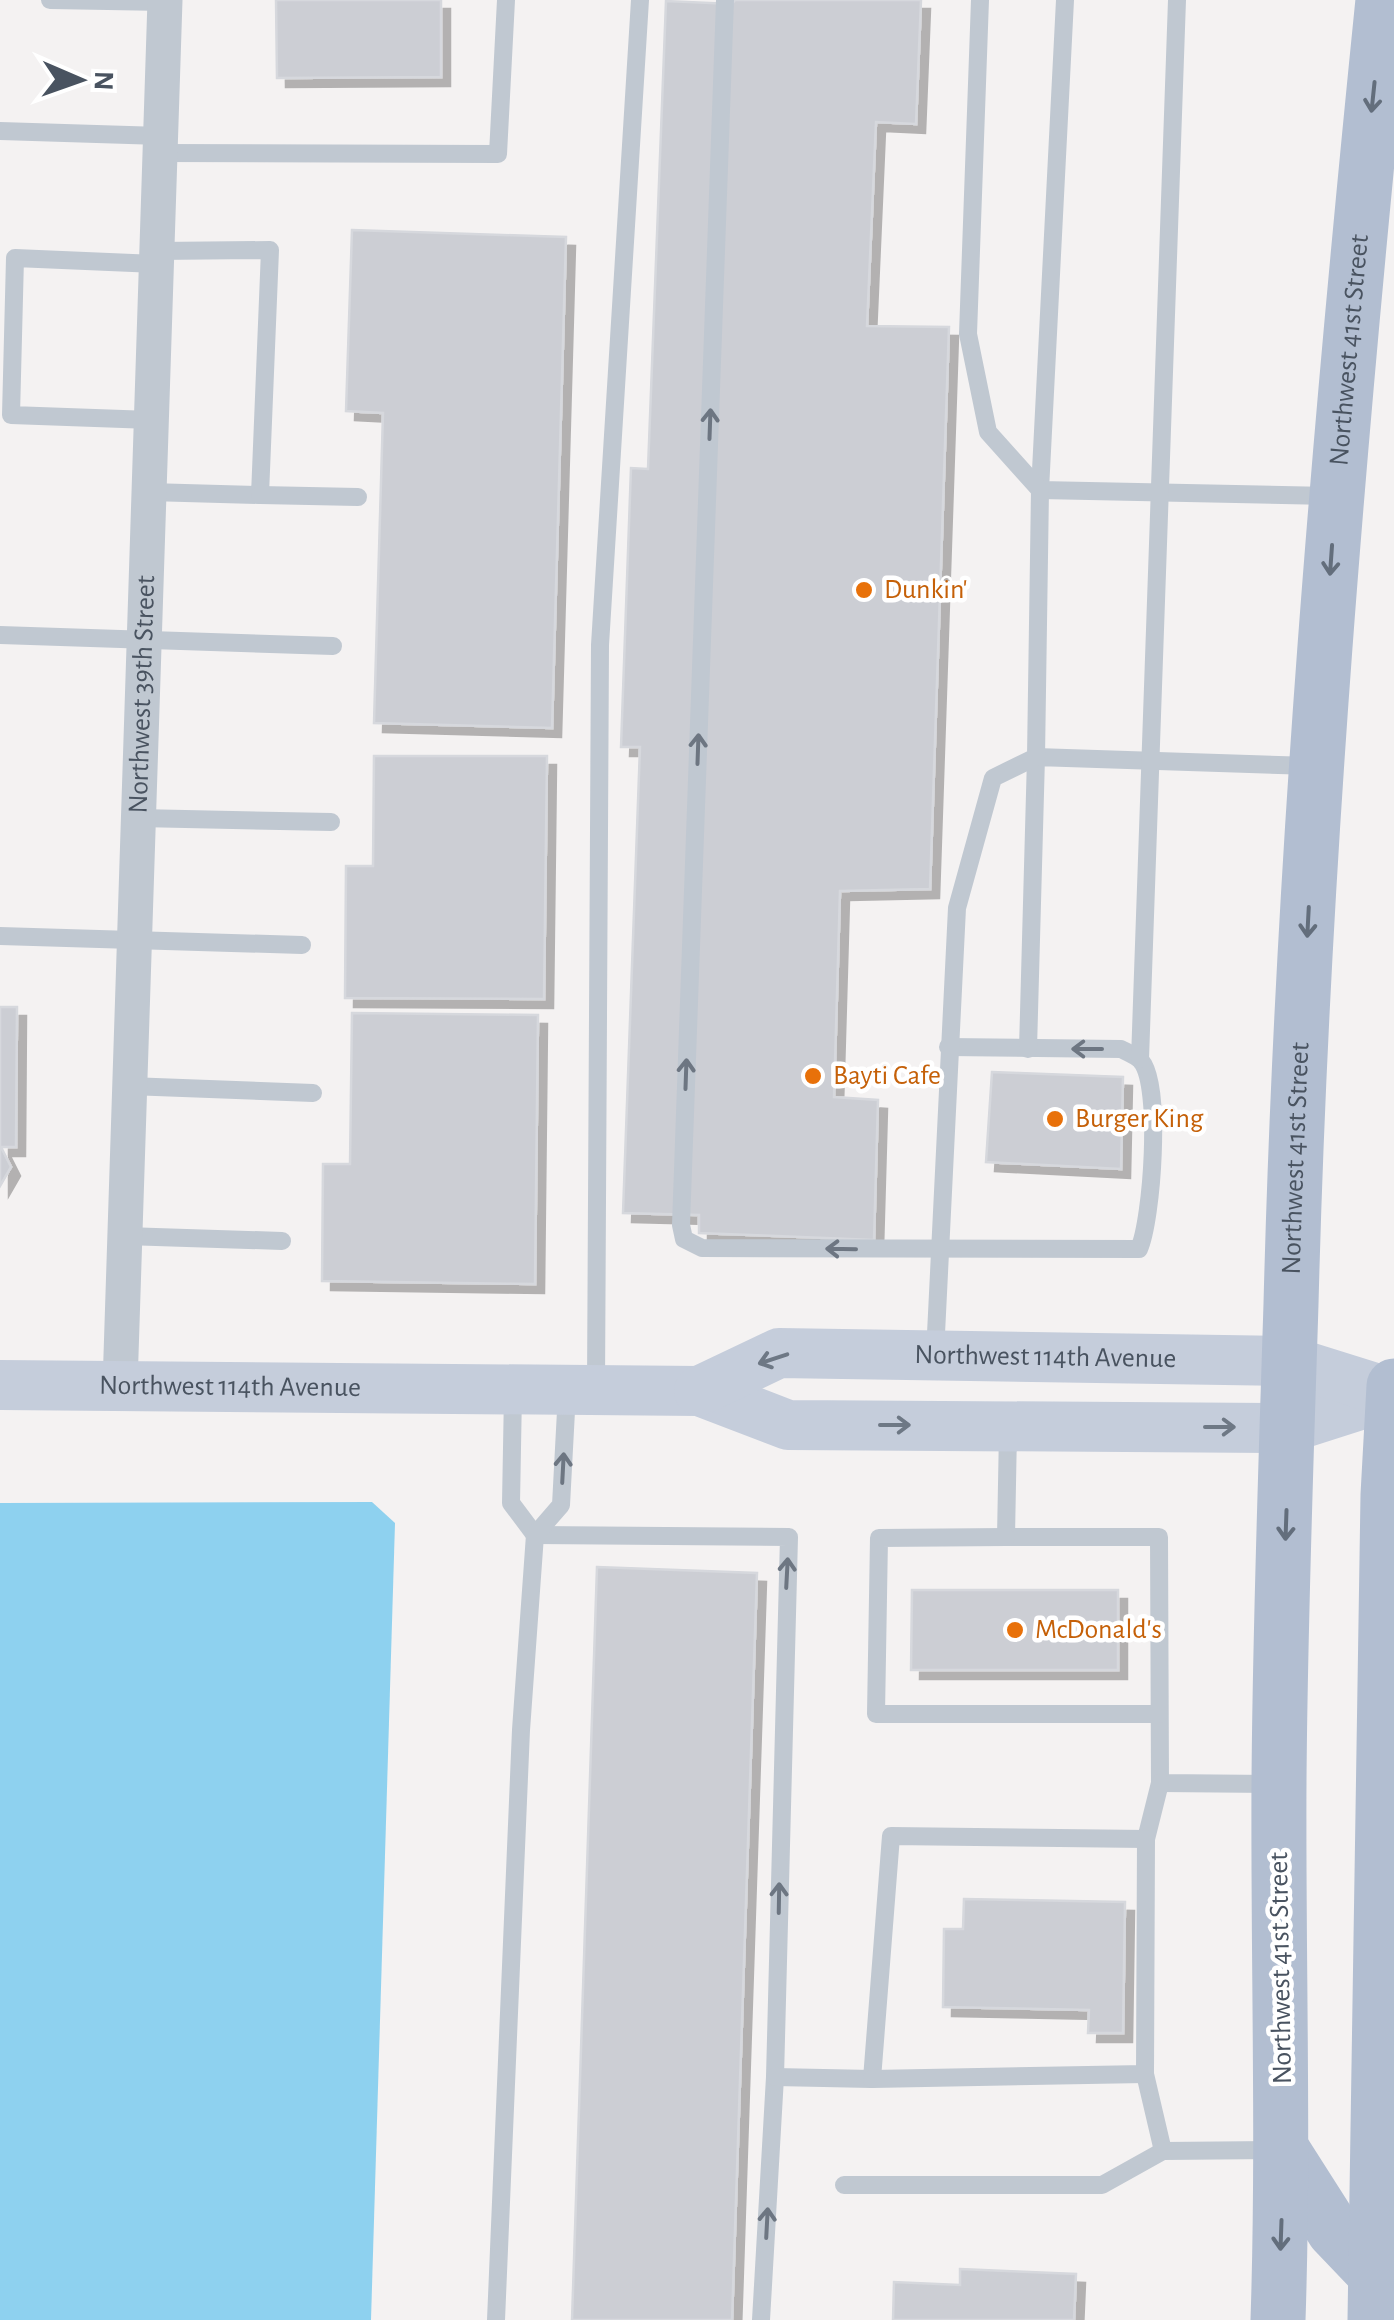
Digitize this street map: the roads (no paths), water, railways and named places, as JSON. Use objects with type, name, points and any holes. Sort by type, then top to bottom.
[{"type":"main road","name":"Northwest 41st Street","points":[[1278,2320],[1283,2151],[1279,1784],[1289,1361],[1317,766],[1335,496],[1383,0]]},
{"type":"main road","points":[[1375,2297],[1388,1495],[1394,1386]]},
{"type":"main road","points":[[1283,2151],[1375,2297]]},
{"type":"street","name":"Northwest 39th Street","points":[[120,1386],[164,1]]},
{"type":"street","name":"Northwest 114th Avenue","points":[[699,1391],[779,1354],[935,1354],[1289,1361],[1394,1394]]},
{"type":"street","name":"Northwest 114th Avenue","points":[[0,1385],[699,1391],[788,1425],[1288,1428],[1394,1394]]},
{"type":"lane","points":[[50,0],[164,1]]},
{"type":"lane","points":[[0,131],[160,144],[498,154],[506,0]]},
{"type":"lane","points":[[496,2320],[521,1730],[535,1534],[561,1505],[582,1392],[600,645],[640,0]]},
{"type":"lane","points":[[724,0],[680,1225],[684,1239],[702,1248],[938,1250],[1139,1249],[1144,1238],[1153,1113],[1147,1072],[1140,1059],[1177,0]]},
{"type":"lane","points":[[980,0],[968,334],[988,432],[1040,490],[1335,496]]},
{"type":"lane","points":[[1028,1049],[1040,490],[1065,0]]},
{"type":"lane","points":[[151,420],[11,414],[15,258],[156,257],[270,250],[260,496]]},
{"type":"lane","points":[[149,492],[358,497]]},
{"type":"lane","points":[[0,636],[333,646]]},
{"type":"lane","points":[[935,1354],[957,908],[992,778],[1036,757],[1317,766]]},
{"type":"lane","points":[[138,818],[331,822]]},
{"type":"lane","points":[[0,936],[302,944]]},
{"type":"lane","points":[[948,1046],[1121,1049],[1140,1059]]},
{"type":"lane","points":[[129,1086],[313,1093]]},
{"type":"lane","points":[[125,1236],[282,1241]]},
{"type":"lane","points":[[513,1391],[511,1504],[535,1534]]},
{"type":"lane","points":[[1006,1537],[1008,1426]]},
{"type":"lane","points":[[535,1534],[789,1537],[775,2077],[761,2320]]},
{"type":"lane","points":[[1160,1714],[876,1714],[879,1538],[1159,1537],[1160,1714],[1160,1784],[1146,1839],[1146,2074],[1164,2151]]},
{"type":"lane","points":[[1160,1784],[1279,1784]]},
{"type":"lane","points":[[872,2078],[891,1836],[1146,1839]]},
{"type":"lane","points":[[775,2077],[1146,2074]]},
{"type":"lane","points":[[844,2185],[1102,2185],[1164,2151],[1283,2151]]},
{"type":"water","points":[[372,1502],[395,1523],[371,2320],[0,2320],[0,1503]]},
{"type":"place","name":"Dunkin'","points":[[864,590]]},
{"type":"place","name":"Bayti Cafe","points":[[813,1076]]},
{"type":"place","name":"Burger King","points":[[1055,1119]]},
{"type":"place","name":"McDonald's","points":[[1015,1630]]}]
